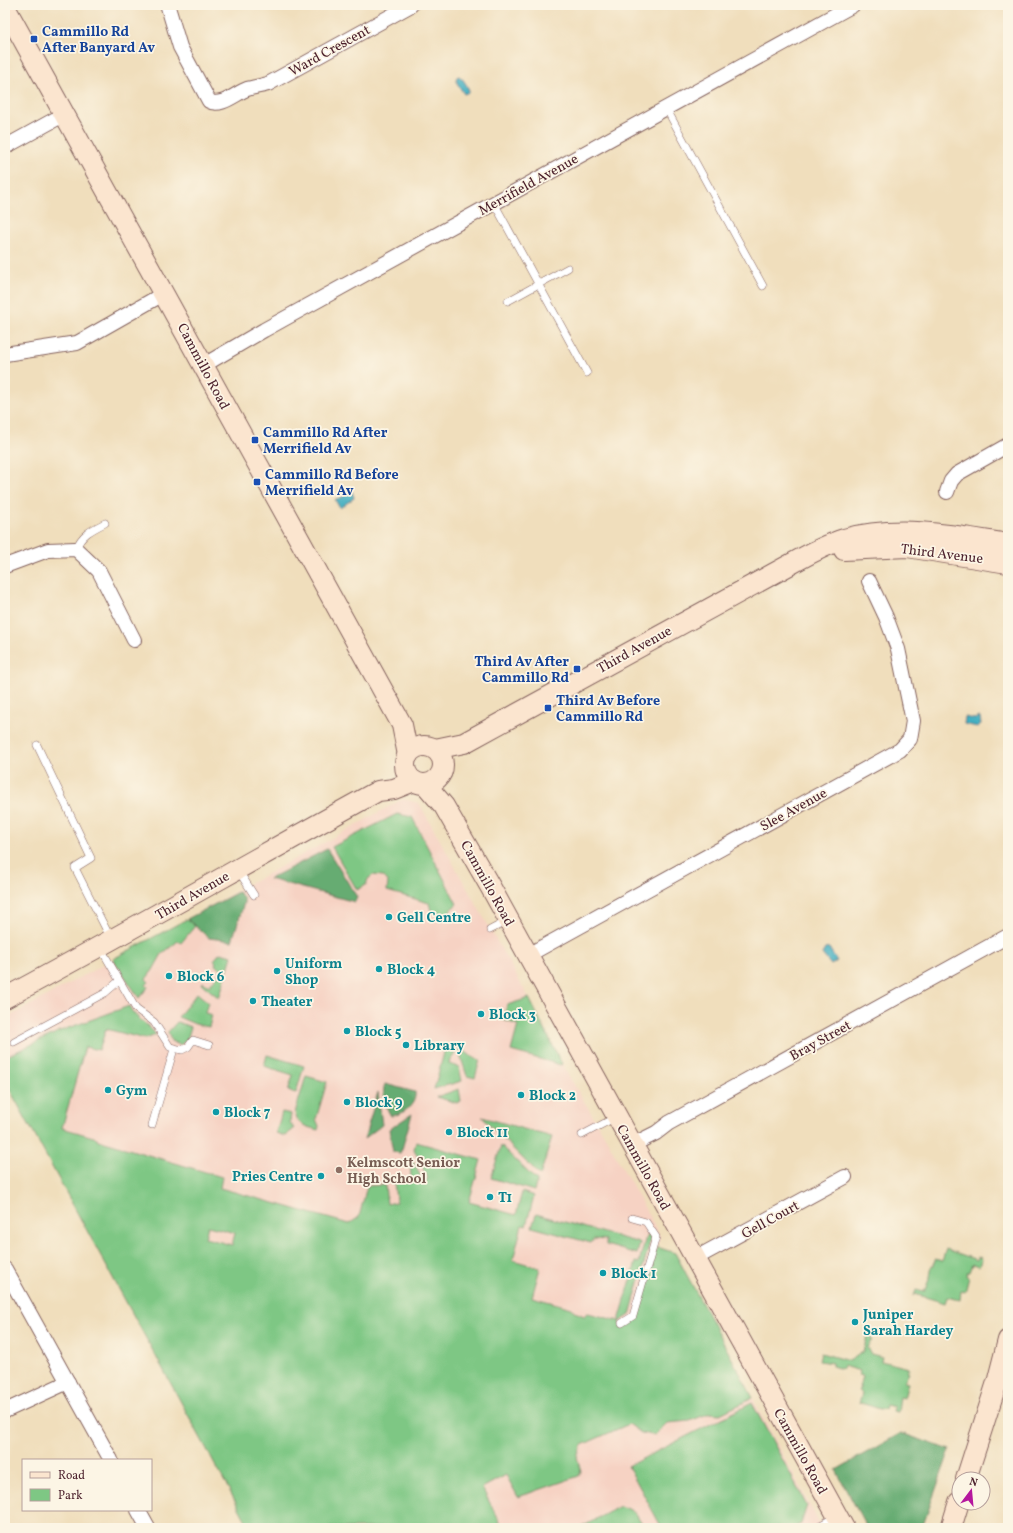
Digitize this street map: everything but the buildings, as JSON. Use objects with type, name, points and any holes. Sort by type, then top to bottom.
[{"type":"main road","name":"Cammillo Road","points":[[5,7],[63,115],[165,293],[402,725],[406,758]]},
{"type":"main road","name":"Third Avenue","points":[[378,791],[394,789],[431,778],[464,744],[805,556],[842,540],[888,532],[936,532],[1008,544]]},
{"type":"main road","name":"Third Avenue","points":[[805,556],[841,550],[907,547],[1008,563]]},
{"type":"main road","name":"Cammillo Road","points":[[402,725],[430,747]]},
{"type":"main road","name":"Third Avenue","points":[[430,747],[464,744]]},
{"type":"main road","points":[[430,747],[442,757],[431,778],[407,773],[406,758],[415,748],[430,747]]},
{"type":"main road","name":"Third Avenue","points":[[5,998],[106,944],[237,868],[378,791],[406,758]]},
{"type":"main road","name":"Cammillo Road","points":[[431,778],[444,806],[509,920],[694,1259],[840,1522]]},
{"type":"main road","points":[[969,1471],[998,1379],[1008,1340]]},
{"type":"main road","points":[[951,1528],[956,1511]]},
{"type":"street","name":"Ward Crescent","points":[[168,7],[180,47],[209,101],[213,104],[220,103],[245,90],[268,84],[411,5]]},
{"type":"street","name":"Merrifield Avenue","points":[[204,365],[264,330],[853,5]]},
{"type":"street","points":[[5,147],[63,115]]},
{"type":"street","points":[[5,354],[77,344],[165,293]]},
{"type":"street","points":[[947,492],[951,481],[957,474],[1008,445]]},
{"type":"street","points":[[5,566],[48,550],[76,549],[99,572],[134,640]]},
{"type":"street","name":"Slee Avenue","points":[[528,955],[900,750],[910,739],[913,721],[898,649],[886,617],[869,580]]},
{"type":"street","name":"Bray Street","points":[[632,1145],[656,1133],[679,1117],[1008,936]]},
{"type":"street","name":"Gell Court","points":[[694,1259],[845,1178]]},
{"type":"street","points":[[5,1269],[110,1459]]},
{"type":"street","points":[[5,1411],[68,1382]]},
{"type":"street","points":[[139,1511],[148,1528]]},
{"type":"lane","points":[[666,108],[763,286]]},
{"type":"lane","points":[[494,203],[587,373]]},
{"type":"lane","points":[[508,301],[568,268]]},
{"type":"lane","points":[[76,549],[79,540],[84,535],[105,523]]},
{"type":"lane","points":[[37,745],[91,858],[75,868],[106,944],[119,981],[138,1012],[154,1022],[168,1045],[174,1049],[186,1048],[193,1040],[209,1045]]},
{"type":"lane","points":[[237,868],[254,895]]},
{"type":"lane","points":[[490,930],[509,920]]},
{"type":"lane","points":[[14,1042],[105,993],[119,981]]},
{"type":"lane","points":[[152,1125],[174,1049]]},
{"type":"lane","points":[[582,1135],[617,1117]]},
{"type":"lane","points":[[622,1323],[633,1316],[656,1236],[646,1222],[632,1218]]},
{"type":"lane","points":[[815,1528],[840,1522]]},
{"type":"shaded area","name":"Kelmscott Senior High School","points":[[403,799],[419,803],[529,998],[567,1073],[606,1138],[660,1236],[657,1247],[675,1253],[822,1528],[250,1528],[5,1081],[5,1019]]},
{"type":"green space","points":[[397,814],[412,817],[457,904],[451,909],[448,916],[431,911],[429,903],[387,891],[388,881],[382,876],[373,875],[368,879],[366,885],[357,890],[332,847]]},
{"type":"green space","points":[[327,849],[357,897],[355,902],[269,879]]},
{"type":"green space","points":[[238,892],[244,898],[244,903],[232,941],[209,938],[187,919]]},
{"type":"green space","points":[[187,919],[195,926],[181,943],[178,941],[162,954],[146,979],[149,982],[146,985],[148,987],[139,998],[113,959]]},
{"type":"green space","points":[[220,953],[232,956],[219,998],[202,984],[203,982],[209,986],[222,970],[215,964],[216,962],[214,960]]},
{"type":"green space","points":[[197,993],[208,1002],[205,1013],[212,1015],[209,1027],[195,1024],[178,1017]]},
{"type":"green space","points":[[529,998],[562,1064],[561,1065],[511,1051],[518,1025],[503,1020],[507,1005]]},
{"type":"green space","points":[[129,1006],[156,1035],[145,1039],[106,1029],[99,1050],[85,1047],[62,1128],[222,1177],[220,1188],[349,1224],[359,1217],[367,1186],[385,1185],[387,1204],[396,1202],[394,1180],[411,1179],[410,1161],[414,1163],[423,1181],[428,1179],[414,1149],[416,1142],[481,1160],[469,1202],[516,1215],[522,1192],[534,1196],[526,1226],[522,1225],[513,1260],[540,1268],[532,1297],[572,1308],[575,1312],[584,1316],[588,1313],[619,1321],[636,1262],[639,1263],[645,1240],[649,1234],[651,1238],[630,1315],[619,1322],[622,1328],[636,1319],[657,1247],[675,1253],[753,1398],[720,1414],[710,1413],[690,1421],[667,1423],[655,1435],[641,1433],[629,1424],[582,1445],[577,1457],[581,1471],[579,1476],[518,1497],[506,1475],[482,1488],[503,1528],[250,1528],[5,1081],[5,1057],[60,1031]],"holes":[[[208,1226],[235,1233],[232,1245],[205,1238]]]},
{"type":"green space","points":[[177,1022],[191,1027],[187,1040],[180,1045],[171,1041],[168,1032]]},
{"type":"green space","points":[[445,1049],[453,1049],[455,1054],[450,1060],[449,1064],[459,1067],[462,1081],[434,1089]]},
{"type":"green space","points":[[458,1049],[480,1060],[475,1078],[467,1076]]},
{"type":"green space","points":[[267,1055],[304,1066],[296,1093],[288,1091],[293,1075],[264,1066]]},
{"type":"green space","points":[[306,1076],[327,1082],[316,1119],[319,1126],[318,1130],[300,1123],[295,1113]]},
{"type":"green space","points":[[385,1084],[415,1092],[414,1101],[400,1114],[391,1116],[387,1109],[385,1100]]},
{"type":"green space","points":[[459,1089],[461,1101],[457,1103],[436,1097]]},
{"type":"green space","points":[[378,1092],[382,1125],[364,1139]]},
{"type":"green space","points":[[282,1112],[291,1114],[290,1122],[294,1129],[285,1136],[276,1133]]},
{"type":"green space","points":[[412,1114],[400,1153],[393,1152],[389,1129]]},
{"type":"green space","points":[[482,1117],[552,1137],[540,1176]]},
{"type":"green space","points":[[501,1146],[537,1181],[534,1191],[491,1178]]},
{"type":"green space","points":[[536,1214],[640,1243],[637,1254],[606,1245],[606,1240],[594,1239],[591,1243],[532,1227]]},
{"type":"green space","points":[[946,1249],[977,1260],[978,1257],[982,1258],[979,1266],[972,1264],[969,1272],[967,1272],[966,1276],[969,1277],[965,1292],[961,1291],[960,1300],[947,1297],[945,1303],[915,1294],[914,1296],[916,1290],[924,1292],[935,1259],[942,1261]]},
{"type":"green space","points":[[870,1336],[872,1340],[867,1347],[871,1354],[882,1357],[881,1361],[909,1368],[907,1372],[909,1373],[904,1382],[908,1383],[904,1398],[900,1397],[898,1412],[893,1411],[894,1407],[886,1405],[885,1409],[880,1409],[861,1403],[859,1404],[862,1394],[859,1390],[863,1376],[859,1375],[860,1371],[843,1366],[842,1369],[832,1366],[832,1363],[819,1361],[821,1353],[849,1361],[863,1352],[867,1337]]},
{"type":"green space","points":[[752,1403],[807,1505],[801,1524],[793,1528],[662,1528],[628,1466]]},
{"type":"green space","points":[[901,1433],[950,1450],[922,1528],[867,1528],[836,1470]]},
{"type":"green space","points":[[620,1506],[635,1512],[645,1528],[580,1528]]},
{"type":"water","points":[[458,76],[465,82],[469,92],[464,94],[457,83],[456,78]]},
{"type":"water","points":[[349,489],[352,491],[354,498],[340,508],[335,500],[344,496]]},
{"type":"water","points":[[965,717],[975,719],[980,717],[981,724],[977,727],[964,724]]},
{"type":"water","points":[[829,948],[837,961],[831,965],[822,954],[825,949]]},
{"type":"place","name":"Cammillo Rd After Banyard Av","points":[[34,39]]},
{"type":"place","name":"Cammillo Rd After Merrifield Av","points":[[255,440]]},
{"type":"place","name":"Cammillo Rd Before Merrifield Av","points":[[257,482]]},
{"type":"place","name":"Third Av After Cammillo Rd","points":[[577,669]]},
{"type":"place","name":"Third Av Before Cammillo Rd","points":[[548,708]]},
{"type":"place","name":"Gell Centre","points":[[389,917]]},
{"type":"place","name":"Block 4","points":[[379,969]]},
{"type":"place","name":"Uniform Shop","points":[[277,971]]},
{"type":"place","name":"Block 6","points":[[169,976]]},
{"type":"place","name":"Theater","points":[[253,1001]]},
{"type":"place","name":"Block 3","points":[[481,1014]]},
{"type":"place","name":"Block 5","points":[[347,1031]]},
{"type":"place","name":"Library","points":[[406,1045]]},
{"type":"place","name":"Gym","points":[[108,1090]]},
{"type":"place","name":"Block 2","points":[[521,1095]]},
{"type":"place","name":"Block 9","points":[[347,1102]]},
{"type":"place","name":"Block 7","points":[[216,1112]]},
{"type":"place","name":"Block 11","points":[[449,1132]]},
{"type":"place","name":"Kelmscott Senior High School","points":[[339,1170]]},
{"type":"place","name":"Pries Centre","points":[[321,1176]]},
{"type":"place","name":"T1","points":[[490,1197]]},
{"type":"place","name":"Block 1","points":[[603,1273]]},
{"type":"place","name":"Juniper Sarah Hardey","points":[[855,1322]]}]
